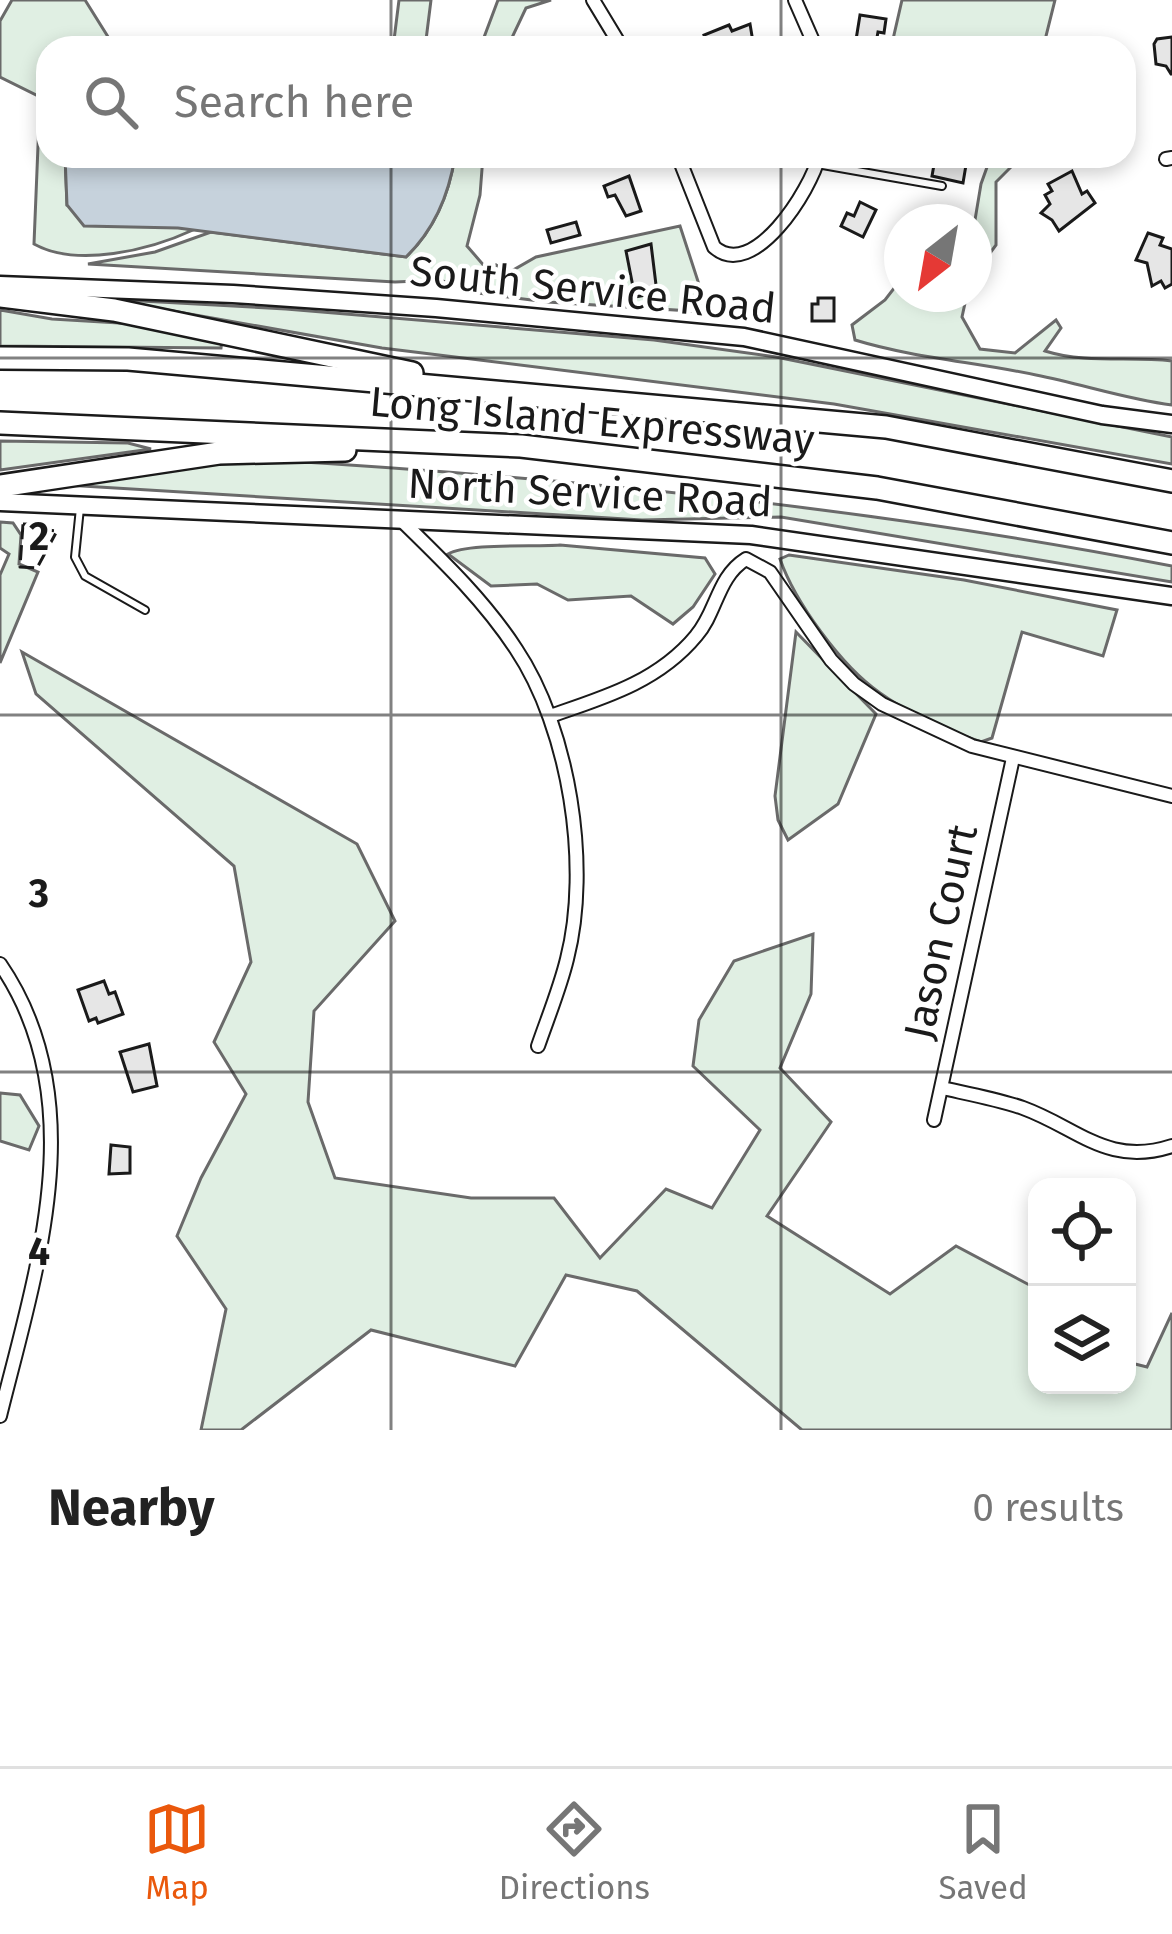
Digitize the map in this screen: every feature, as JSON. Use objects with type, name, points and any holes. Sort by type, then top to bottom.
[{"type":"highway","points":[[0,296],[114,310],[390,365],[453,386]]},
{"type":"highway","name":"Long Island Expressway","points":[[0,358],[128,359],[886,428],[1172,481]]},
{"type":"highway","name":"Long Island Expressway","points":[[0,423],[520,446],[877,488],[1172,543]]},
{"type":"highway","points":[[0,486],[219,453],[520,446]]},
{"type":"main road","name":"South Service Road","points":[[0,285],[436,308],[744,338],[1102,415],[1172,424]]},
{"type":"main road","name":"North Service Road","points":[[0,502],[751,535],[1172,596]]},
{"type":"street","points":[[592,0],[614,36]]},
{"type":"street","points":[[795,0],[811,36]]},
{"type":"street","points":[[683,168],[714,247],[734,258],[760,245],[784,220],[813,168]]},
{"type":"street","points":[[399,518],[490,612],[536,682],[550,716],[578,863],[568,958],[538,1046]]},
{"type":"street","points":[[550,716],[632,687],[668,663],[698,634],[732,568],[746,560],[770,572],[854,685],[927,728],[1012,758],[1172,796]]},
{"type":"street","name":"Jason Court","points":[[934,1120],[1012,758]]},
{"type":"street","points":[[0,964],[28,1015],[42,1058],[52,1144],[45,1230],[0,1417]]},
{"type":"street","points":[[941,1088],[1027,1109],[1106,1148],[1135,1154],[1172,1146]]},
{"type":"lane","points":[[856,168],[942,186]]},
{"type":"lane","points":[[80,505],[75,557],[85,576],[145,610]]},
{"type":"green space","points":[[12,0],[85,0],[108,36],[36,36],[36,95],[0,77],[0,21]]},
{"type":"green space","points":[[399,0],[431,0],[426,36],[394,36]]},
{"type":"green space","points":[[498,0],[551,0],[526,8],[513,36],[484,36]]},
{"type":"green space","points":[[902,0],[1055,0],[1046,36],[894,36]]},
{"type":"green space","points":[[37,168],[65,168],[67,205],[193,230],[113,254],[71,255],[34,244]]},
{"type":"green space","points":[[452,168],[482,168],[467,246],[486,268],[496,265],[508,273],[536,257],[680,226],[708,312],[547,302],[478,293],[440,280],[395,282],[88,264],[155,252],[211,232],[406,257],[425,235]]},
{"type":"green space","points":[[987,168],[1010,168],[996,182],[996,245],[992,250],[992,204],[978,204]]},
{"type":"green space","points":[[105,299],[654,340],[776,357],[1172,437],[1172,464],[834,404],[382,348]]},
{"type":"green space","points":[[884,301],[884,312],[963,312],[980,349],[1015,353],[1056,320],[1061,328],[1045,351],[1172,361],[1172,405],[855,340],[852,325]]},
{"type":"green space","points":[[0,310],[52,319],[136,324],[222,340],[221,348],[0,346]]},
{"type":"green space","points":[[0,441],[128,443],[151,449],[0,470]]},
{"type":"green space","points":[[254,459],[600,485],[830,511],[1172,566],[1172,582],[781,517],[642,520],[49,484]]},
{"type":"green space","points":[[0,522],[13,523],[21,535],[19,564],[38,572],[0,663],[0,575],[9,554],[0,548]]},
{"type":"green space","points":[[560,545],[705,558],[715,574],[693,607],[673,624],[631,596],[568,600],[537,584],[491,586],[448,554],[485,547]]},
{"type":"green space","points":[[789,555],[964,580],[1117,610],[1103,656],[1022,632],[992,738],[981,742],[903,708],[850,667],[796,594],[780,559]]},
{"type":"green space","points":[[796,632],[876,714],[838,804],[788,840],[778,820],[775,796]]},
{"type":"green space","points":[[22,652],[357,844],[395,921],[314,1011],[308,1102],[335,1178],[471,1198],[554,1198],[600,1258],[666,1189],[712,1208],[760,1130],[693,1066],[699,1020],[734,961],[813,934],[811,994],[780,1068],[831,1122],[767,1216],[890,1294],[956,1246],[1028,1284],[1028,1394],[1136,1394],[1136,1364],[1147,1367],[1172,1313],[1172,1430],[802,1430],[637,1291],[566,1275],[515,1366],[371,1330],[241,1430],[201,1430],[226,1309],[177,1236],[201,1178],[246,1094],[214,1042],[251,962],[234,866],[36,694]]},
{"type":"green space","points":[[0,1093],[20,1095],[39,1126],[29,1150],[0,1141]]},
{"type":"shaded area","points":[[65,168],[452,168],[439,211],[406,257],[178,228],[84,226],[67,205]]},
{"type":"building","points":[[860,15],[886,19],[884,33],[857,36]]},
{"type":"building","points":[[750,24],[752,36],[704,35],[729,25],[732,31]]},
{"type":"building","points":[[1172,37],[1171,74],[1166,66],[1156,64],[1154,44]]},
{"type":"building","points":[[933,168],[966,168],[963,183],[932,176]]},
{"type":"building","points":[[1072,171],[1082,194],[1087,191],[1095,203],[1059,231],[1041,213],[1050,204],[1045,195],[1052,191],[1048,184]]},
{"type":"building","points":[[629,176],[641,211],[626,216],[604,186]]},
{"type":"building","points":[[860,202],[876,210],[863,237],[841,226],[847,213],[854,216]]},
{"type":"building","points":[[576,222],[580,235],[551,243],[547,230]]},
{"type":"building","points":[[1148,233],[1163,238],[1160,245],[1172,249],[1172,284],[1165,288],[1161,281],[1152,286],[1147,263],[1136,260]]},
{"type":"building","points":[[651,244],[657,293],[635,297],[626,251]]},
{"type":"building","points":[[818,298],[834,298],[834,321],[812,321],[812,304],[818,304]]},
{"type":"building","points":[[104,981],[109,994],[115,992],[123,1014],[98,1023],[96,1018],[89,1021],[78,990]]},
{"type":"building","points":[[149,1044],[157,1086],[133,1092],[120,1052]]},
{"type":"building","points":[[111,1145],[130,1147],[130,1173],[109,1174]]},
{"type":"fence","points":[[23,524],[48,525],[48,530],[57,531],[37,568],[20,567],[23,524]]}]
